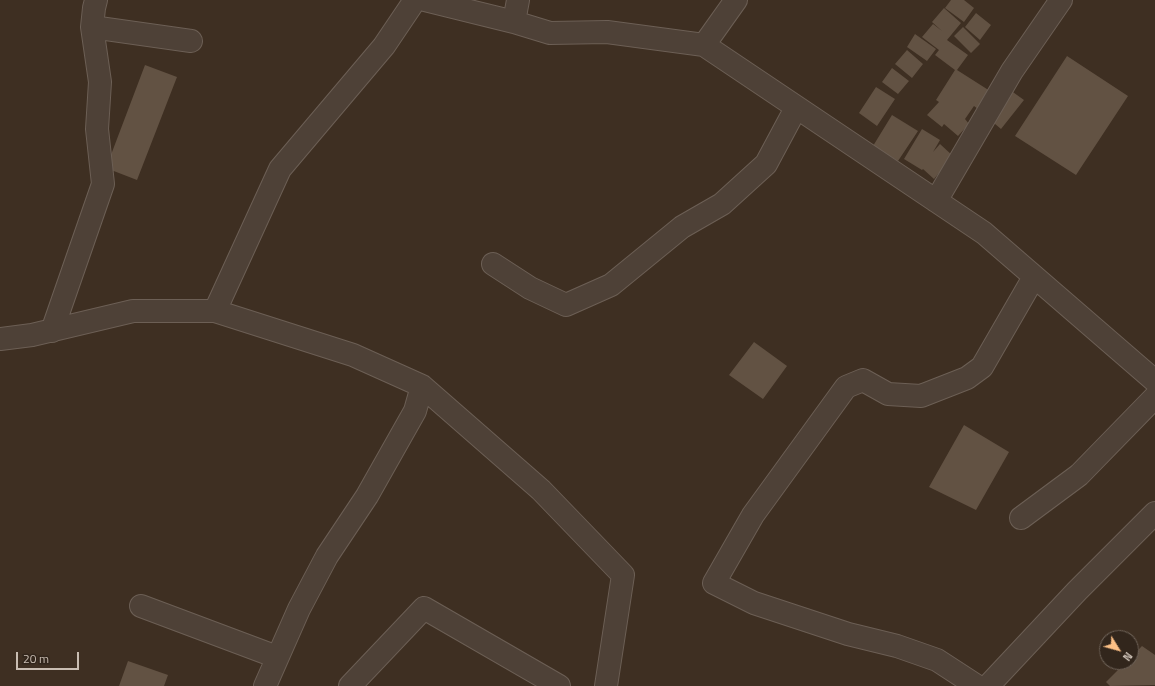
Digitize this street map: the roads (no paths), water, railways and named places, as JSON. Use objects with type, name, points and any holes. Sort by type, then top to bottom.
[{"type":"street","points":[[52,331],[103,184],[97,129],[100,82],[92,27],[96,0]]},
{"type":"street","points":[[215,311],[280,169],[384,46],[415,0]]},
{"type":"street","points":[[425,0],[514,22],[550,33],[607,32],[704,45],[984,233],[1155,381]]},
{"type":"street","points":[[514,22],[518,0]]},
{"type":"street","points":[[704,45],[736,0]]},
{"type":"street","points":[[936,201],[1012,71],[1061,0]]},
{"type":"street","points":[[92,27],[191,40]]},
{"type":"street","points":[[493,264],[530,288],[566,305],[611,285],[682,227],[722,204],[766,164],[796,108]]},
{"type":"street","points":[[978,686],[937,660],[897,646],[848,634],[754,603],[714,583],[753,515],[846,387],[863,380],[888,394],[921,396],[967,378],[982,367],[1034,277]]},
{"type":"street","points":[[0,339],[52,331],[133,311],[215,311],[354,355],[422,386],[541,490],[623,575],[606,686]]},
{"type":"street","points":[[264,686],[299,609],[327,556],[367,496],[415,411],[422,386]]},
{"type":"street","points":[[1020,518],[1079,475],[1155,396]]},
{"type":"street","points":[[988,686],[1077,591],[1155,513]]},
{"type":"street","points":[[141,606],[277,657]]},
{"type":"street","points":[[350,686],[424,608],[559,686]]}]
